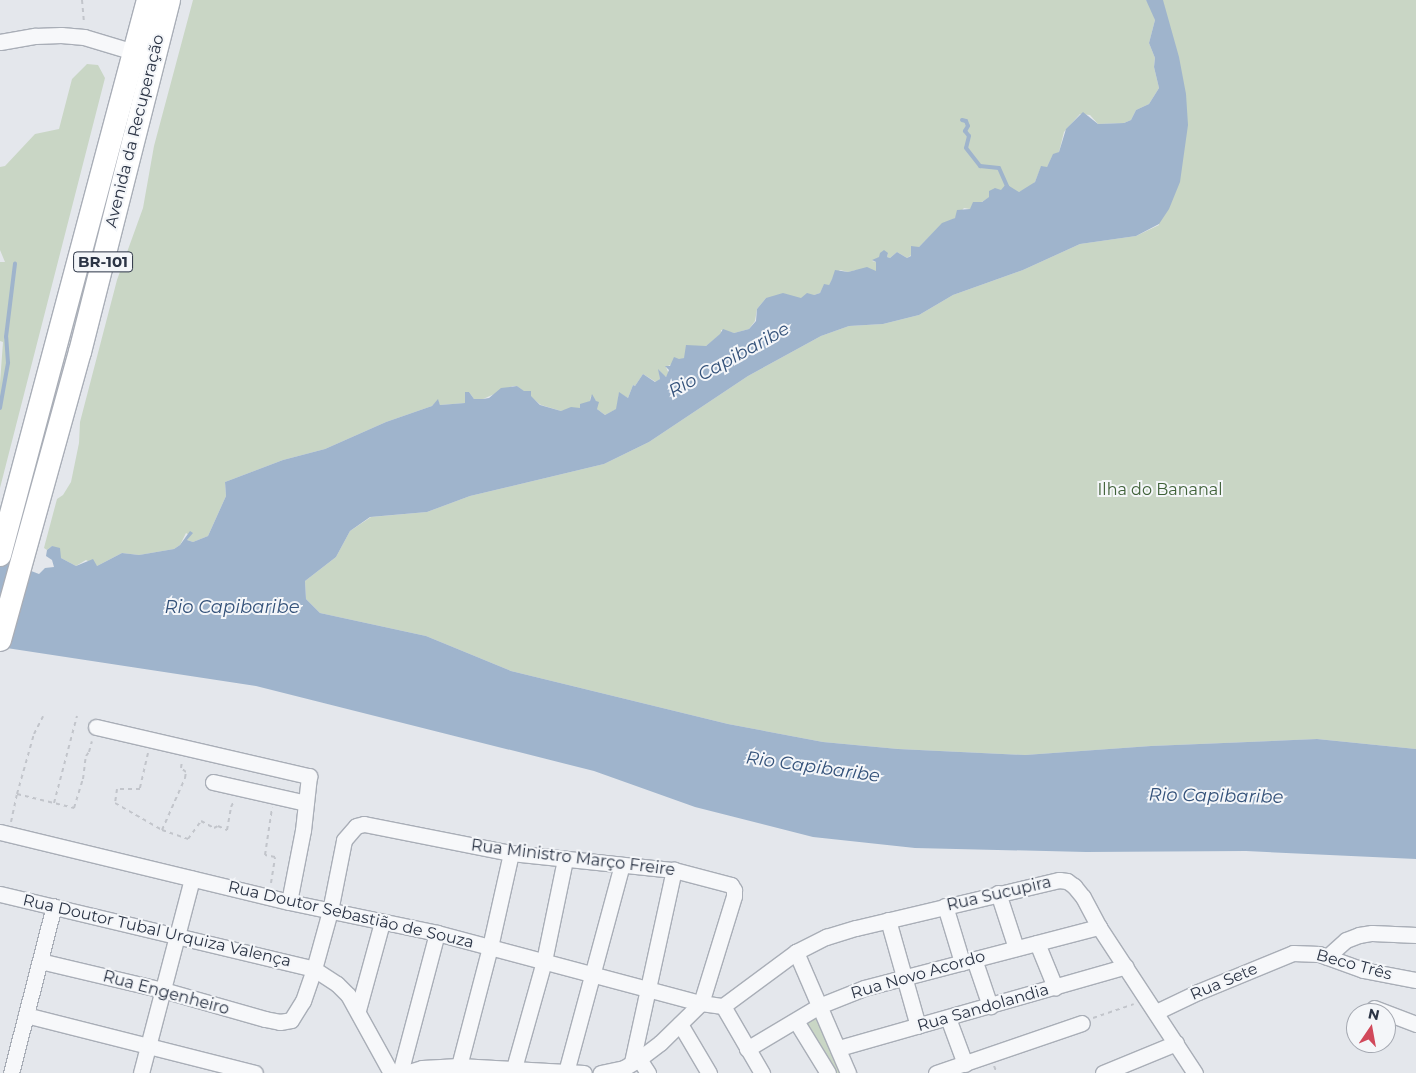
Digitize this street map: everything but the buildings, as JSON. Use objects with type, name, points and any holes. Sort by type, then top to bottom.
[{"type":"highway","name":"Avenida da Recuperação","points":[[0,640],[80,352],[148,76],[169,0]]},
{"type":"highway","name":"Avenida da Recuperação","points":[[0,555],[134,52],[144,3]]},
{"type":"street","points":[[0,42],[35,36],[84,37],[134,52]]},
{"type":"street","points":[[95,733],[309,776],[289,902]]},
{"type":"street","points":[[213,782],[306,802]]},
{"type":"street","name":"Rua Ministro Março Freire","points":[[330,911],[344,840],[356,826],[373,824],[511,853],[674,870],[731,885],[734,890],[734,896],[701,1003]]},
{"type":"street","name":"Rua Doutor Sebastião de Souza","points":[[4,833],[289,902],[437,933],[701,1003],[723,1006]]},
{"type":"street","points":[[459,1066],[490,947],[511,853]]},
{"type":"street","points":[[514,1068],[544,961],[565,860]]},
{"type":"street","points":[[566,1072],[622,865]]},
{"type":"street","points":[[635,1060],[648,988],[674,870]]},
{"type":"street","points":[[141,1073],[192,879]]},
{"type":"street","name":"Rua Sucupira","points":[[723,1006],[796,952],[826,937],[1051,880],[1067,881],[1083,897],[1099,928],[1196,1073]]},
{"type":"street","points":[[998,893],[1016,948]]},
{"type":"street","name":"Rua Doutor Tubal Urquiza Valença","points":[[0,894],[314,969],[337,984],[358,1010],[391,1073]]},
{"type":"street","points":[[0,1070],[11,1073],[54,906]]},
{"type":"street","points":[[945,906],[990,1006]]},
{"type":"street","points":[[314,969],[330,911]]},
{"type":"street","points":[[888,920],[918,1026]]},
{"type":"street","points":[[358,1010],[382,922]]},
{"type":"street","name":"Rua Novo Acordo","points":[[747,1049],[819,1006],[904,976],[1099,928]]},
{"type":"street","points":[[400,1073],[437,933]]},
{"type":"street","points":[[1326,956],[1346,940],[1359,935],[1372,933],[1416,935]]},
{"type":"street","points":[[1036,943],[1055,987]]},
{"type":"street","points":[[796,952],[839,1048],[848,1073]]},
{"type":"street","name":"Beco Três","points":[[1293,953],[1319,954],[1363,970],[1416,980]]},
{"type":"street","name":"Rua Sete","points":[[1152,1006],[1198,992],[1293,953]]},
{"type":"street","name":"Rua Engenheiro","points":[[40,961],[163,990],[280,1022],[291,1020],[303,1001],[314,969]]},
{"type":"street","name":"Rua Sandolandia","points":[[839,1048],[1126,966]]},
{"type":"street","points":[[601,1073],[624,1068],[680,1024],[701,1003]]},
{"type":"street","points":[[723,1006],[762,1073]]},
{"type":"street","points":[[26,1015],[255,1073]]},
{"type":"street","points":[[1396,1016],[1416,1024]]},
{"type":"street","points":[[948,1018],[965,1064]]},
{"type":"street","points":[[796,1021],[828,1073]]},
{"type":"street","points":[[936,1073],[1082,1022]]},
{"type":"street","points":[[680,1024],[709,1073]]},
{"type":"street","points":[[1103,1073],[1176,1044]]},
{"type":"street","points":[[635,1060],[648,1073]]},
{"type":"street","points":[[406,1073],[422,1068],[459,1066],[584,1073]]},
{"type":"path","points":[[82,0],[84,37]]},
{"type":"path","points":[[4,833],[34,734],[43,716]]},
{"type":"path","points":[[54,803],[77,716]]},
{"type":"path","points":[[17,794],[74,808],[83,779],[86,756],[90,752],[95,733]]},
{"type":"path","points":[[147,749],[148,758],[140,789],[117,789],[114,803],[162,830],[188,839],[200,821],[214,828],[218,826],[227,830],[231,807],[235,799]]},
{"type":"path","points":[[162,830],[185,778],[186,772],[181,768],[183,755]]},
{"type":"path","points":[[269,897],[275,857],[266,855],[272,808]]},
{"type":"path","points":[[1082,1022],[1152,1006]]},
{"type":"green space","points":[[193,0],[1146,0],[1154,12],[1155,20],[1149,43],[1155,58],[1154,67],[1159,88],[1149,104],[1136,110],[1131,120],[1124,123],[1098,124],[1090,115],[1080,114],[1064,132],[1059,152],[1052,157],[1047,167],[1041,167],[1035,182],[1028,188],[1019,192],[1005,188],[970,209],[964,208],[955,218],[937,229],[919,247],[915,247],[913,254],[907,258],[897,252],[890,258],[887,257],[888,253],[872,261],[876,262],[876,271],[856,270],[848,272],[840,270],[835,274],[829,285],[824,285],[820,293],[814,295],[803,298],[766,298],[757,309],[755,321],[749,329],[734,333],[721,330],[721,334],[706,346],[692,347],[684,358],[666,367],[669,374],[665,377],[659,370],[660,379],[656,382],[643,374],[635,386],[633,385],[628,398],[619,393],[617,409],[605,415],[597,409],[596,401],[591,396],[590,401],[580,408],[561,411],[541,405],[517,386],[483,399],[474,399],[469,392],[465,392],[466,403],[440,405],[438,400],[432,406],[386,422],[325,449],[283,460],[225,482],[226,496],[208,536],[193,542],[187,540],[189,535],[186,533],[180,545],[174,549],[139,555],[122,553],[97,566],[86,560],[76,566],[61,558],[52,546],[47,550],[44,548],[57,499],[63,495],[71,482],[79,443],[80,422],[117,280],[143,208],[154,146]]},
{"type":"green space","name":"Ilha do Bananal","points":[[1160,0],[1416,0],[1416,749],[1317,739],[1151,746],[1025,755],[898,749],[823,742],[728,724],[511,671],[426,636],[320,613],[306,599],[305,581],[336,557],[350,531],[371,517],[427,512],[470,496],[604,464],[649,442],[748,376],[821,336],[849,326],[883,324],[919,315],[953,295],[1023,270],[1080,244],[1136,236],[1159,225]]},
{"type":"green space","points":[[87,64],[98,65],[105,78],[0,488],[0,383],[3,342],[0,341],[0,262],[5,262],[0,250],[0,167],[5,166],[35,134],[59,129],[72,79]]},
{"type":"green space","points":[[818,1012],[846,1073],[833,1073],[802,1021]]},
{"type":"water","name":"Rio Capibaribe","points":[[1146,0],[1163,0],[1179,57],[1186,94],[1188,125],[1180,182],[1169,209],[1159,224],[1136,236],[1080,244],[1023,270],[953,295],[919,315],[883,324],[849,326],[821,336],[748,376],[649,442],[604,464],[470,496],[427,512],[370,517],[350,531],[336,557],[305,581],[306,599],[320,613],[426,636],[511,671],[728,724],[823,742],[898,749],[1025,755],[1151,746],[1317,739],[1416,749],[1416,859],[1246,851],[1086,852],[915,848],[813,837],[695,807],[594,771],[256,686],[0,647],[0,559],[39,574],[45,568],[54,567],[52,560],[46,556],[47,550],[52,546],[60,548],[61,558],[76,566],[93,559],[97,566],[122,553],[139,555],[174,549],[180,545],[190,531],[193,533],[187,540],[193,542],[208,536],[226,496],[225,482],[283,460],[325,449],[386,422],[432,406],[438,399],[440,405],[465,403],[465,392],[469,392],[474,399],[483,399],[489,398],[501,388],[517,386],[524,391],[531,391],[531,396],[540,405],[561,411],[571,407],[580,408],[580,404],[590,401],[592,394],[596,401],[599,402],[597,409],[605,415],[616,409],[619,392],[628,398],[633,385],[635,386],[643,374],[655,382],[660,379],[658,369],[666,377],[669,370],[665,366],[670,366],[674,357],[684,358],[686,345],[706,346],[723,329],[734,333],[749,329],[756,321],[757,309],[766,298],[783,293],[801,298],[807,293],[814,295],[820,293],[824,284],[829,285],[835,270],[848,272],[867,267],[876,271],[876,262],[872,260],[879,257],[880,253],[884,250],[888,253],[887,257],[890,258],[897,252],[907,258],[911,256],[911,246],[919,247],[942,223],[955,218],[957,210],[970,209],[973,202],[982,202],[989,197],[989,191],[995,188],[1001,190],[1006,184],[1019,192],[1035,182],[1041,166],[1047,167],[1053,154],[1059,152],[1066,129],[1083,112],[1098,124],[1124,123],[1131,120],[1136,110],[1149,104],[1159,88],[1154,67],[1155,58],[1149,43],[1155,20]]},
{"type":"waterway","points":[[962,120],[966,121],[968,126],[965,131],[969,136],[966,148],[980,166],[999,168],[1008,188]]},
{"type":"waterway","points":[[0,408],[8,363],[6,337],[15,264]]}]
